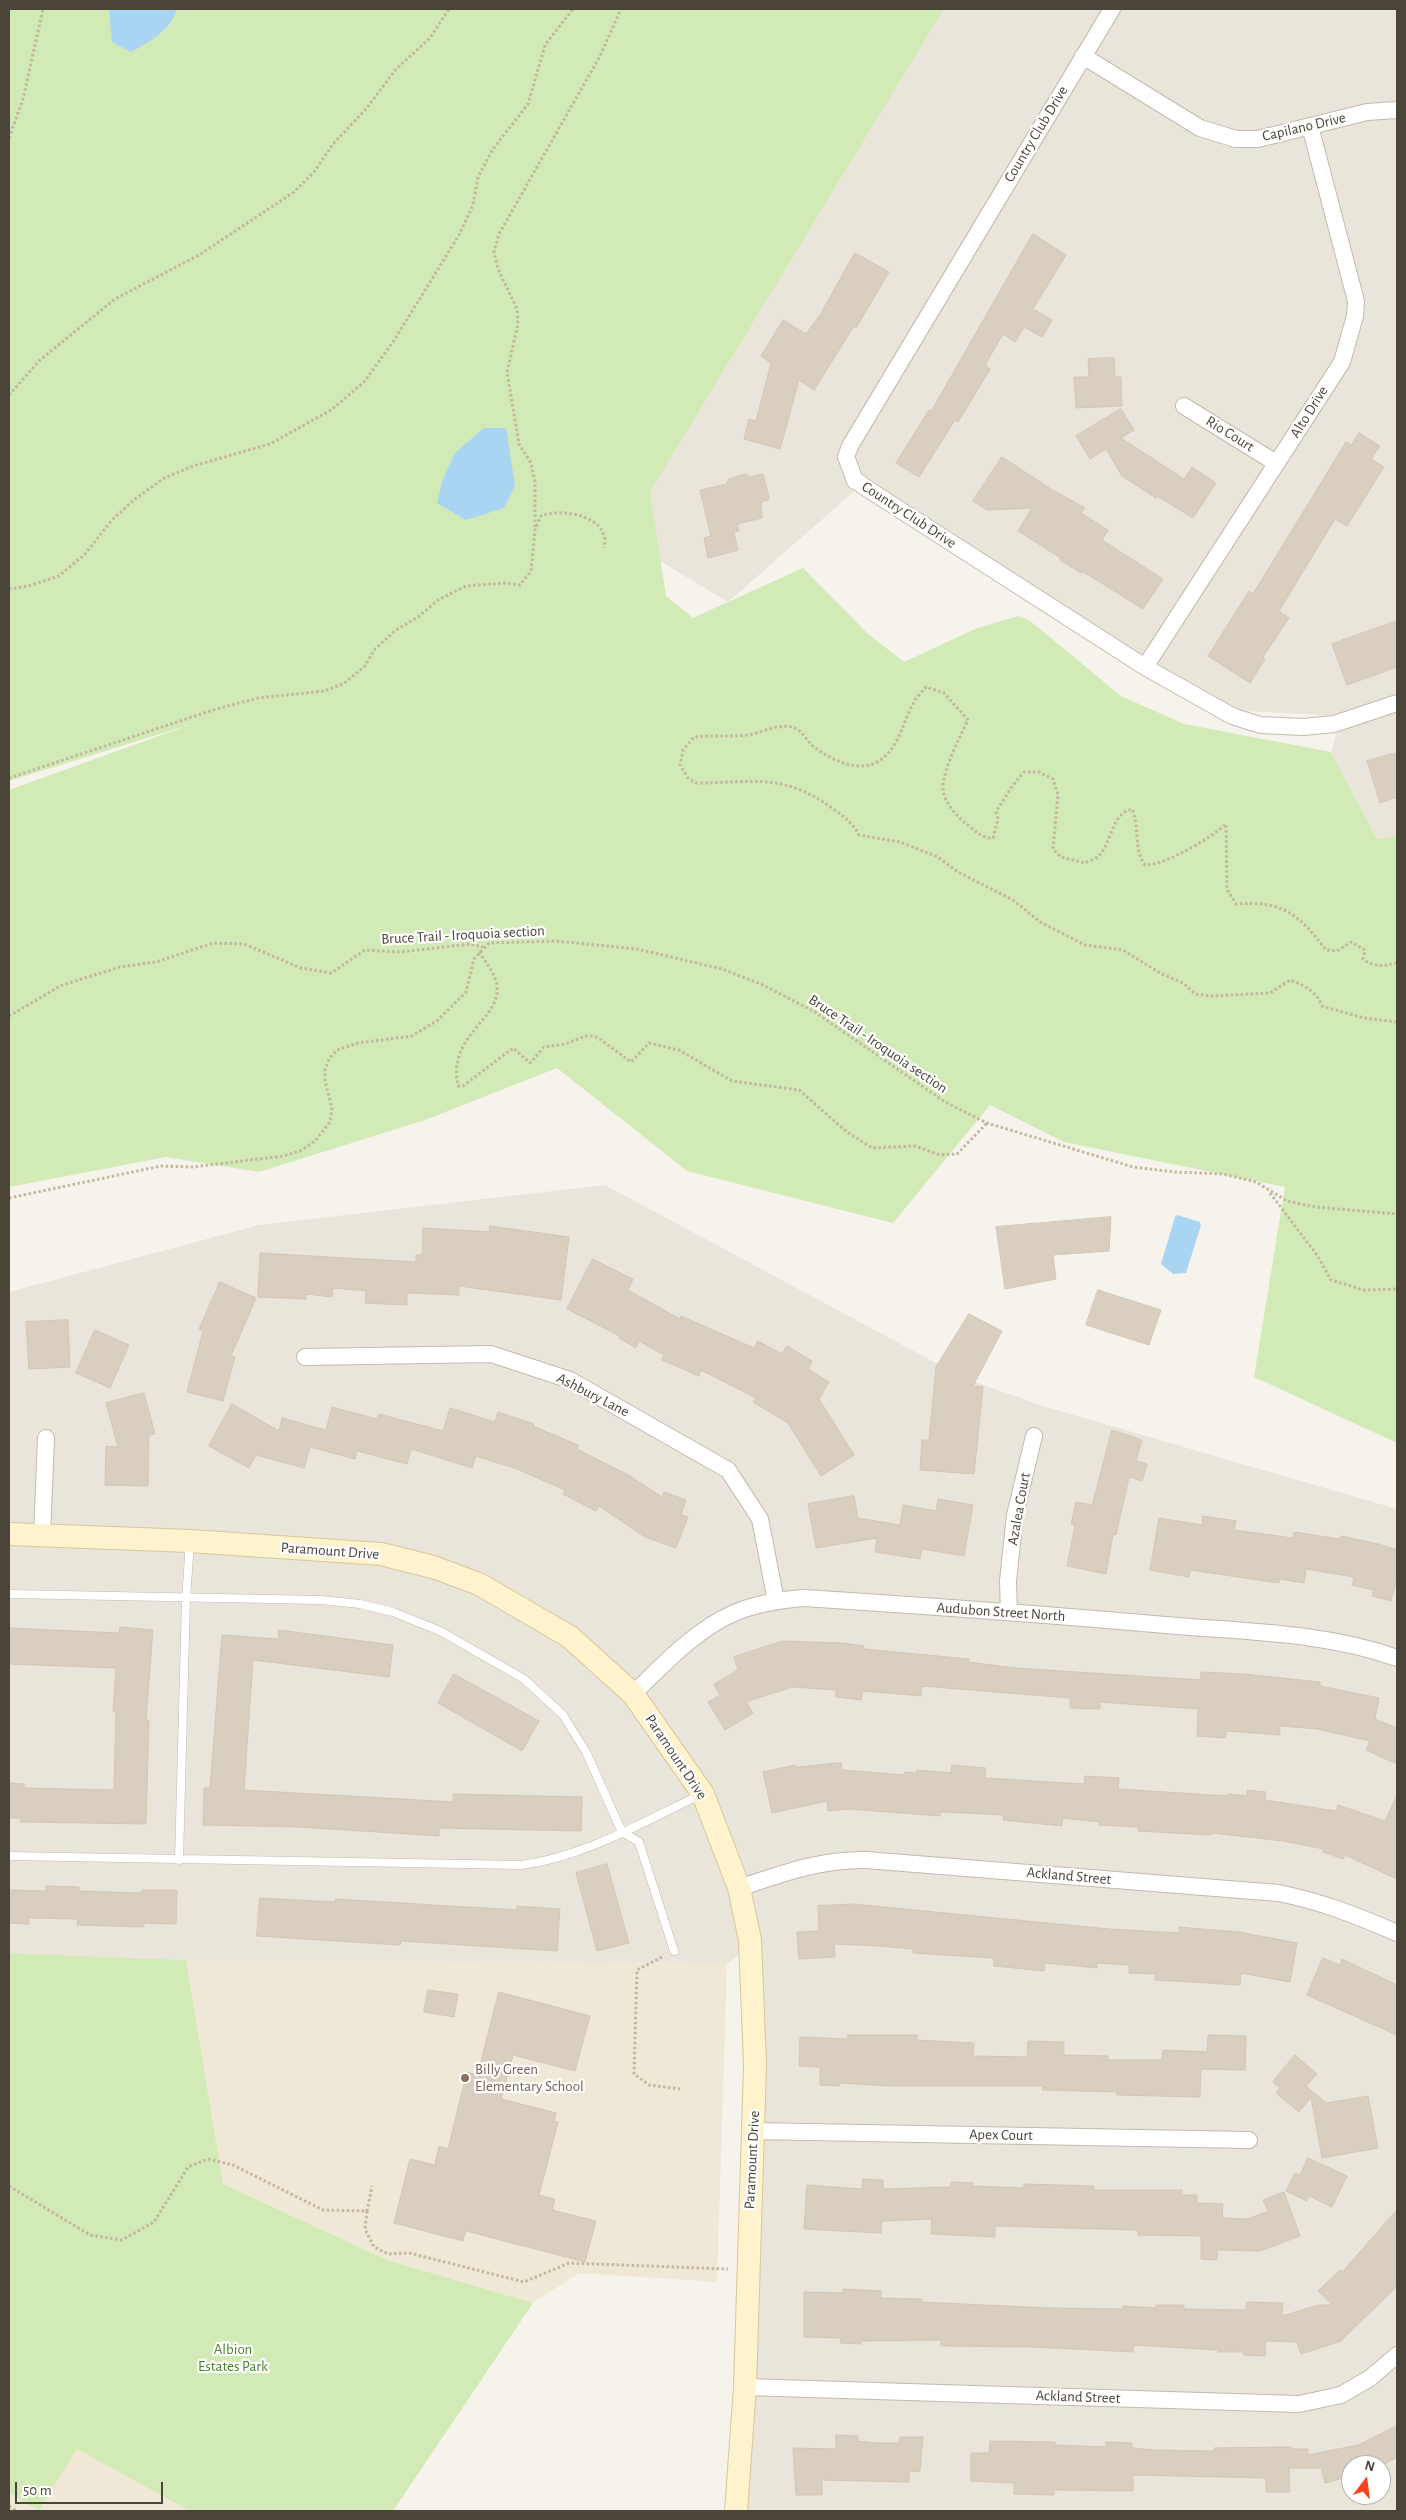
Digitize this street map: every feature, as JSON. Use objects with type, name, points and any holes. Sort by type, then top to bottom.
[{"type":"street","name":"Country Club Drive","points":[[1112,9],[850,446],[846,457],[855,481],[1145,667],[1225,713],[1260,724],[1303,727],[1334,724],[1397,703]]},
{"type":"street","name":"Capilano Drive","points":[[1083,56],[1200,128],[1236,139],[1258,139],[1367,112],[1397,110]]},
{"type":"street","name":"Alto Drive","points":[[1145,667],[1342,362],[1355,316],[1356,301],[1310,126]]},
{"type":"street","name":"Rio Court","points":[[1184,406],[1276,463]]},
{"type":"street","name":"Ashbury Lane","points":[[305,1357],[491,1354],[570,1380],[728,1470],[760,1519],[776,1601]]},
{"type":"street","name":"Azalea Court","points":[[1009,1612],[1008,1581],[1015,1515],[1034,1436]]},
{"type":"street","points":[[42,1535],[46,1438]]},
{"type":"street","name":"Paramount Drive","points":[[9,1534],[190,1542],[381,1554],[433,1567],[479,1584],[570,1637],[633,1694],[703,1794],[738,1888],[750,1940],[754,1991],[754,2131],[744,2387],[736,2511]]},
{"type":"street","name":"Audubon Street North","points":[[633,1694],[680,1650],[717,1621],[747,1608],[776,1601],[804,1598],[1009,1612],[1322,1639],[1378,1651],[1397,1658]]},
{"type":"street","name":"Ackland Street","points":[[738,1888],[811,1864],[847,1859],[866,1860],[1278,1893],[1304,1898],[1342,1910],[1397,1933]]},
{"type":"street","name":"Apex Court","points":[[754,2131],[1249,2140]]},
{"type":"street","name":"Ackland Street","points":[[744,2387],[1299,2404],[1341,2394],[1370,2378],[1397,2354]]},
{"type":"lane","points":[[179,1860],[186,1599],[190,1542]]},
{"type":"lane","points":[[9,1594],[186,1599],[320,1600],[360,1604],[393,1612],[440,1631],[524,1679],[563,1715],[586,1752],[622,1832],[639,1842],[674,1951]]},
{"type":"lane","points":[[9,1856],[521,1865],[543,1862],[570,1854],[703,1794]]},
{"type":"path","points":[[9,138],[23,99],[43,9]]},
{"type":"path","points":[[9,395],[40,360],[115,299],[199,255],[294,192],[314,172],[333,144],[366,109],[396,69],[430,38],[449,9]]},
{"type":"path","points":[[9,589],[28,586],[59,576],[85,554],[112,520],[135,498],[164,478],[193,466],[270,444],[330,410],[364,382],[393,342],[459,235],[473,205],[478,177],[493,149],[528,104],[545,45],[573,9]]},
{"type":"path","points":[[9,778],[213,710],[258,698],[324,692],[342,684],[364,667],[375,649],[396,630],[418,617],[438,600],[466,586],[505,583],[520,585],[532,570],[535,530],[535,482],[531,463],[519,444],[507,372],[518,324],[517,309],[498,269],[494,252],[499,234],[600,56],[621,9]]},
{"type":"path","points":[[535,530],[541,516],[551,512],[565,513],[596,522],[603,530],[606,539],[604,548]]},
{"type":"path","points":[[1397,963],[1383,967],[1370,964],[1363,959],[1365,950],[1351,942],[1336,951],[1326,950],[1301,920],[1289,911],[1255,902],[1236,904],[1228,889],[1226,824],[1216,834],[1183,853],[1153,865],[1146,865],[1140,858],[1136,819],[1132,809],[1126,810],[1116,820],[1110,840],[1098,856],[1085,863],[1061,857],[1053,849],[1058,795],[1053,779],[1039,772],[1024,772],[1012,784],[1008,796],[996,811],[998,819],[993,838],[986,838],[965,823],[948,804],[943,789],[950,760],[968,720],[944,693],[926,687],[914,702],[906,723],[891,749],[877,762],[862,766],[847,765],[812,746],[804,734],[795,728],[784,727],[746,735],[717,734],[694,737],[683,750],[680,765],[688,778],[696,783],[757,780],[782,782],[800,789],[820,800],[853,824],[858,835],[900,842],[938,856],[958,872],[1013,900],[1040,922],[1085,945],[1123,950],[1160,973],[1183,983],[1195,994],[1212,996],[1270,993],[1290,980],[1302,984],[1319,998],[1322,1006],[1364,1018],[1397,1022]]},
{"type":"path","name":"Bruce Trail - Iroquoia section","points":[[9,1016],[62,985],[120,967],[156,962],[213,943],[244,944],[301,968],[331,973],[365,950],[400,952],[470,944],[484,948],[488,943],[500,941],[555,941],[637,949],[722,969],[763,985],[815,1012],[945,1102],[987,1123],[1133,1167],[1176,1172],[1223,1174],[1256,1182],[1286,1201],[1315,1207],[1397,1214]]},
{"type":"path","points":[[9,1198],[161,1166],[192,1167],[283,1156],[300,1151],[315,1142],[330,1122],[332,1108],[324,1081],[325,1070],[329,1059],[337,1050],[358,1043],[412,1036],[438,1020],[466,992],[471,966],[479,952],[484,948]]},
{"type":"path","points":[[479,952],[493,972],[497,987],[494,1005],[465,1040],[456,1064],[458,1086],[463,1086],[513,1048],[530,1063],[544,1048],[565,1044],[586,1036],[594,1036],[630,1062],[650,1044],[679,1050],[732,1081],[799,1090],[847,1132],[872,1148],[915,1146],[940,1155],[957,1154],[987,1123]]},
{"type":"path","points":[[1268,1189],[1317,1255],[1331,1280],[1364,1290],[1397,1289]]},
{"type":"path","points":[[674,1951],[637,1970],[634,2074],[649,2085],[680,2089]]},
{"type":"path","points":[[9,2186],[90,2235],[122,2240],[154,2222],[188,2167],[208,2159],[233,2165],[323,2210],[367,2211]]},
{"type":"path","points":[[372,2186],[365,2229],[374,2247],[388,2254],[409,2253],[524,2282],[570,2263],[748,2270]]},
{"type":"path","points":[[9,2506],[17,2511]]},
{"type":"shaded area","points":[[944,9],[1397,9],[1397,836],[1377,839],[1331,752],[1342,716],[1225,710],[866,481],[728,602],[622,538]]},
{"type":"shaded area","points":[[605,1185],[964,1378],[1043,1406],[1397,1509],[1397,2511],[743,2511],[751,1946],[727,1964],[186,1960],[9,1953],[9,1292],[259,1225]]},
{"type":"shaded area","name":"Billy Green Elementary School","points":[[186,1960],[727,1964],[717,2282],[579,2273],[533,2303],[387,2260],[223,2184]]},
{"type":"shaded area","points":[[78,2447],[193,2511],[39,2511]]},
{"type":"shaded area","points":[[9,2493],[39,2511],[9,2511]]},
{"type":"green space","points":[[9,9],[944,9],[650,492],[666,596],[693,618],[803,568],[868,634],[904,662],[975,629],[1018,616],[1029,620],[1121,696],[1184,724],[1331,752],[1377,839],[1397,836],[1397,1443],[1254,1377],[1285,1187],[1064,1142],[990,1105],[893,1223],[687,1171],[557,1068],[425,1120],[259,1172],[166,1157],[9,1187],[9,790],[192,724],[9,781]]},
{"type":"green space","name":"Albion Estates Park","points":[[9,1953],[186,1960],[223,2184],[387,2260],[533,2303],[393,2511],[190,2511],[77,2449],[39,2511],[9,2493]]},
{"type":"water","points":[[109,9],[177,9],[170,23],[159,35],[131,52],[112,42]]},
{"type":"water","points":[[484,428],[506,428],[515,486],[504,508],[466,520],[437,503],[443,479],[455,453]]},
{"type":"water","points":[[1177,1215],[1200,1222],[1201,1225],[1186,1273],[1173,1274],[1161,1264]]},
{"type":"building","points":[[1033,234],[1066,255],[1033,309],[1052,320],[1042,337],[1024,327],[1015,342],[1003,334],[985,365],[990,369],[958,422],[955,420],[919,477],[896,463],[929,410],[931,411]]},
{"type":"building","points":[[855,253],[889,272],[856,328],[854,326],[814,390],[799,380],[780,449],[744,439],[749,419],[756,421],[771,363],[761,356],[783,320],[806,334],[820,315]]},
{"type":"building","points":[[1114,358],[1115,377],[1121,377],[1122,406],[1076,408],[1074,377],[1089,377],[1088,359]]},
{"type":"building","points":[[1121,409],[1134,430],[1121,438],[1184,479],[1192,467],[1216,483],[1193,518],[1157,496],[1156,498],[1122,476],[1106,449],[1090,459],[1076,436]]},
{"type":"building","points":[[1359,433],[1380,446],[1371,459],[1384,467],[1347,526],[1335,519],[1279,611],[1289,618],[1263,657],[1265,659],[1250,683],[1208,656],[1249,591],[1253,594],[1346,442],[1351,445]]},
{"type":"building","points":[[1002,457],[1051,489],[1085,508],[1081,513],[1108,530],[1102,540],[1163,579],[1143,609],[1082,571],[1081,573],[1060,560],[1061,558],[1018,531],[1032,508],[987,510],[973,501]]},
{"type":"building","points":[[746,474],[749,477],[763,474],[769,497],[768,500],[761,502],[762,518],[737,524],[739,531],[734,532],[738,550],[708,558],[704,538],[711,536],[700,490],[727,484],[729,479]]},
{"type":"building","points":[[1397,621],[1397,667],[1347,685],[1332,644]]},
{"type":"building","points":[[1397,753],[1397,797],[1380,803],[1367,761]]},
{"type":"building","points":[[1111,1217],[1109,1251],[1053,1255],[1056,1279],[1005,1289],[996,1227]]},
{"type":"building","points":[[490,1226],[569,1237],[561,1300],[459,1286],[459,1295],[407,1293],[407,1305],[365,1303],[366,1291],[333,1288],[332,1297],[306,1294],[306,1299],[258,1297],[260,1253],[416,1262],[416,1255],[422,1255],[423,1228],[489,1232]]},
{"type":"building","points":[[593,1259],[633,1279],[628,1290],[680,1319],[681,1316],[754,1348],[758,1341],[782,1354],[787,1346],[812,1361],[808,1369],[829,1382],[819,1399],[854,1455],[821,1476],[788,1423],[753,1402],[756,1398],[701,1370],[699,1376],[662,1360],[664,1355],[639,1341],[636,1348],[619,1338],[620,1336],[567,1309]]},
{"type":"building","points":[[220,1282],[256,1298],[231,1356],[235,1357],[223,1401],[187,1392],[203,1331],[199,1330]]},
{"type":"building","points":[[1098,1290],[1161,1310],[1149,1345],[1086,1325]]},
{"type":"building","points":[[969,1314],[1002,1331],[973,1386],[983,1387],[974,1474],[920,1470],[922,1440],[929,1440],[936,1367]]},
{"type":"building","points":[[68,1320],[70,1367],[29,1369],[26,1322]]},
{"type":"building","points":[[95,1330],[129,1345],[110,1388],[76,1373]]},
{"type":"building","points":[[144,1393],[155,1434],[149,1435],[148,1486],[105,1485],[106,1446],[118,1447],[106,1403]]},
{"type":"building","points":[[232,1404],[279,1431],[282,1418],[326,1430],[332,1407],[377,1419],[379,1414],[443,1431],[450,1408],[495,1422],[498,1412],[534,1424],[533,1426],[578,1445],[577,1449],[630,1476],[662,1497],[664,1492],[686,1500],[681,1515],[688,1517],[676,1548],[645,1537],[599,1506],[596,1511],[563,1494],[565,1490],[517,1469],[476,1456],[472,1468],[411,1449],[407,1464],[357,1451],[355,1459],[310,1447],[304,1468],[256,1455],[249,1468],[209,1446]]},
{"type":"building","points":[[1112,1430],[1142,1440],[1136,1461],[1147,1464],[1142,1481],[1129,1477],[1116,1535],[1113,1534],[1106,1574],[1067,1566],[1075,1525],[1071,1524],[1076,1502],[1092,1505]]},
{"type":"building","points":[[854,1496],[858,1518],[900,1525],[903,1505],[936,1511],[938,1499],[973,1505],[964,1556],[922,1549],[920,1559],[875,1552],[877,1538],[816,1548],[808,1504]]},
{"type":"building","points":[[1203,1516],[1236,1521],[1234,1530],[1293,1538],[1294,1532],[1340,1539],[1341,1536],[1397,1550],[1397,1578],[1391,1601],[1372,1596],[1374,1590],[1352,1585],[1354,1577],[1306,1569],[1304,1583],[1279,1579],[1279,1583],[1190,1570],[1189,1577],[1150,1570],[1159,1518],[1202,1525]]},
{"type":"building","points":[[120,1627],[153,1630],[146,1720],[149,1720],[146,1824],[21,1822],[20,1818],[9,1818],[9,1783],[24,1784],[24,1788],[114,1790],[116,1711],[113,1711],[116,1668],[9,1664],[9,1628],[119,1633]]},
{"type":"building","points":[[279,1630],[393,1645],[389,1677],[253,1660],[244,1790],[453,1802],[453,1794],[582,1797],[581,1831],[439,1828],[439,1836],[300,1827],[203,1825],[204,1788],[210,1788],[222,1635],[278,1639]]},
{"type":"building","points":[[783,1641],[842,1643],[864,1646],[864,1649],[969,1659],[969,1662],[1015,1668],[1200,1680],[1201,1672],[1243,1674],[1320,1682],[1320,1686],[1379,1698],[1375,1719],[1397,1728],[1397,1764],[1366,1750],[1370,1741],[1317,1729],[1280,1726],[1280,1735],[1226,1731],[1225,1738],[1197,1736],[1198,1709],[1100,1702],[1100,1709],[1070,1708],[1070,1698],[922,1686],[921,1696],[863,1691],[861,1700],[836,1697],[836,1690],[792,1687],[746,1702],[753,1713],[725,1730],[708,1702],[720,1695],[714,1684],[738,1670],[734,1657]]},
{"type":"building","points":[[454,1674],[539,1721],[522,1751],[438,1703]]},
{"type":"building","points":[[841,1763],[842,1770],[905,1775],[905,1772],[917,1773],[917,1770],[951,1773],[952,1765],[986,1768],[985,1778],[1084,1784],[1085,1776],[1119,1778],[1118,1789],[1228,1796],[1228,1794],[1247,1796],[1247,1790],[1266,1792],[1265,1800],[1336,1811],[1338,1805],[1385,1821],[1397,1795],[1397,1879],[1345,1855],[1343,1859],[1323,1852],[1324,1849],[1283,1841],[1212,1833],[1212,1835],[1138,1831],[1138,1827],[1099,1825],[1099,1822],[1063,1818],[1062,1826],[1003,1820],[1004,1815],[940,1812],[940,1816],[849,1809],[828,1811],[827,1801],[772,1813],[763,1772],[795,1765],[795,1767]]},
{"type":"building","points":[[607,1864],[629,1943],[597,1951],[576,1873]]},
{"type":"building","points":[[46,1886],[79,1887],[79,1891],[141,1893],[142,1890],[177,1890],[176,1924],[145,1923],[143,1927],[77,1925],[78,1919],[29,1918],[29,1924],[9,1923],[9,1890],[46,1891]]},
{"type":"building","points":[[260,1898],[335,1902],[335,1899],[517,1910],[517,1906],[560,1909],[557,1951],[401,1941],[400,1945],[257,1936]]},
{"type":"building","points":[[853,1904],[1109,1929],[1179,1933],[1179,1927],[1239,1932],[1297,1943],[1290,1982],[1241,1973],[1240,1985],[1155,1980],[1155,1974],[1129,1973],[1129,1965],[1097,1963],[1097,1968],[1045,1963],[1044,1971],[994,1966],[994,1958],[913,1953],[913,1949],[880,1946],[834,1944],[835,1957],[799,1959],[797,1932],[819,1931],[818,1906]]},
{"type":"building","points":[[1323,1958],[1340,1965],[1342,1959],[1397,1985],[1397,2035],[1307,1995]]},
{"type":"building","points":[[428,1990],[458,1994],[454,2017],[424,2012]]},
{"type":"building","points":[[499,1992],[590,2016],[575,2071],[513,2055],[501,2099],[556,2113],[554,2121],[558,2122],[539,2195],[555,2199],[552,2210],[596,2221],[585,2262],[466,2231],[463,2241],[394,2223],[410,2159],[435,2165],[439,2146],[448,2149],[467,2072],[477,2075]]},
{"type":"building","points":[[848,2035],[917,2035],[917,2040],[974,2043],[973,2056],[1027,2057],[1028,2041],[1064,2042],[1064,2055],[1108,2056],[1108,2060],[1162,2060],[1163,2050],[1207,2052],[1208,2035],[1246,2036],[1245,2070],[1201,2069],[1200,2097],[1117,2095],[1117,2092],[1042,2090],[1043,2086],[891,2086],[840,2083],[839,2086],[820,2085],[820,2067],[799,2066],[800,2037],[848,2039]]},
{"type":"building","points":[[1295,2055],[1317,2074],[1306,2086],[1326,2103],[1368,2096],[1378,2148],[1322,2158],[1311,2097],[1299,2112],[1276,2093],[1280,2088],[1273,2082]]},
{"type":"building","points":[[1308,2158],[1347,2176],[1332,2207],[1309,2196],[1307,2201],[1286,2191],[1295,2173],[1300,2175]]},
{"type":"building","points":[[863,2179],[883,2180],[883,2189],[951,2187],[951,2182],[973,2183],[972,2186],[1024,2188],[1024,2184],[1094,2186],[1094,2190],[1182,2190],[1182,2195],[1197,2195],[1197,2203],[1223,2204],[1222,2218],[1248,2219],[1268,2211],[1263,2200],[1284,2192],[1300,2236],[1260,2251],[1217,2250],[1217,2260],[1201,2259],[1201,2236],[1138,2235],[1138,2230],[995,2226],[995,2237],[931,2234],[932,2219],[882,2221],[881,2233],[804,2229],[807,2185],[862,2189]]},
{"type":"building","points":[[1397,2210],[1397,2286],[1341,2341],[1301,2354],[1297,2342],[1266,2341],[1265,2356],[1244,2355],[1244,2352],[1218,2352],[1218,2350],[1134,2345],[1133,2352],[1033,2347],[941,2346],[941,2340],[861,2341],[861,2344],[840,2343],[841,2338],[804,2337],[804,2292],[843,2293],[843,2289],[881,2291],[881,2298],[922,2299],[922,2302],[1049,2308],[1123,2309],[1123,2306],[1156,2308],[1156,2305],[1184,2305],[1184,2309],[1246,2310],[1247,2302],[1283,2303],[1282,2316],[1318,2305],[1332,2305],[1318,2291],[1340,2270],[1342,2272]]},
{"type":"building","points":[[1397,2426],[1397,2457],[1391,2460],[1391,2455],[1341,2455],[1341,2479],[1325,2483],[1321,2468],[1289,2468],[1290,2492],[1266,2492],[1266,2478],[1133,2475],[1133,2491],[1054,2490],[1054,2495],[1014,2494],[1014,2483],[971,2481],[971,2453],[989,2453],[990,2441],[1055,2442],[1055,2445],[1106,2447],[1106,2442],[1132,2443],[1132,2448],[1154,2450],[1214,2451],[1214,2448],[1291,2447],[1291,2449],[1308,2449],[1308,2455],[1358,2445]]},
{"type":"building","points":[[836,2435],[858,2436],[858,2441],[877,2443],[899,2443],[900,2437],[923,2437],[920,2471],[909,2472],[909,2482],[822,2480],[822,2495],[796,2495],[793,2448],[836,2449]]},
{"type":"place","name":"Billy Green Elementary School","points":[[465,2078]]}]
